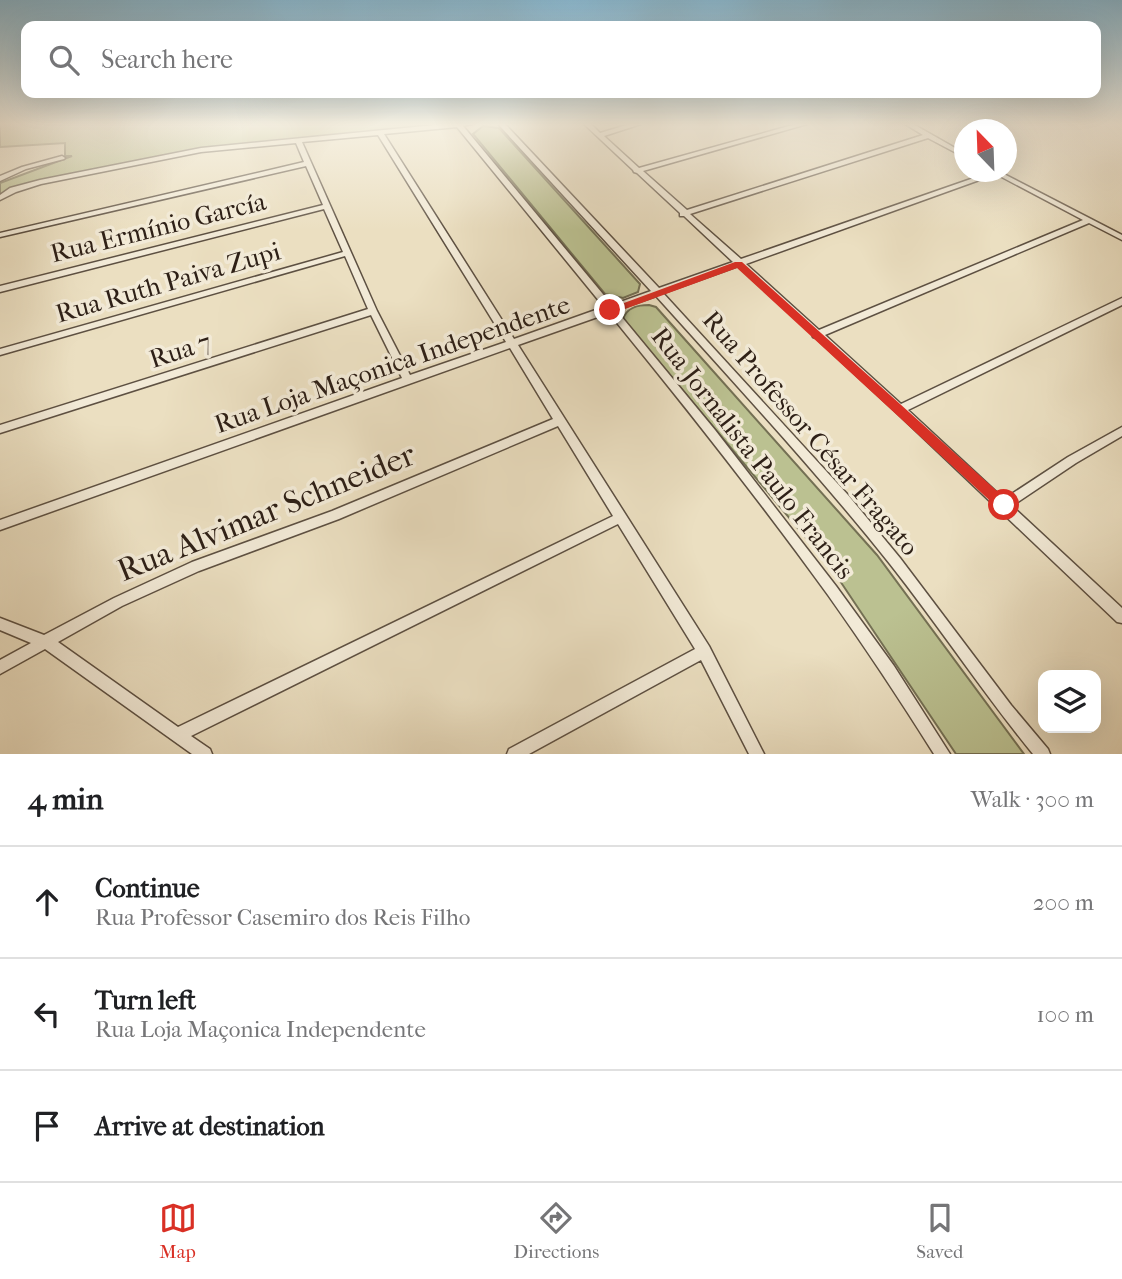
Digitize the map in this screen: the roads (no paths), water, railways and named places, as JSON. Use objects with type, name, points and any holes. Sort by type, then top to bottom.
[{"type":"street","points":[[0,179],[24,168],[57,159]]},
{"type":"street","points":[[0,198],[13,190],[40,183],[156,159]]},
{"type":"street","points":[[305,159],[373,311],[408,380]]},
{"type":"street","points":[[396,159],[704,651],[757,754]]},
{"type":"street","name":"Rua Jornalista Paulo Francis","points":[[491,159],[820,571],[860,626],[943,754]]},
{"type":"street","name":"Rua Professor César Fragato","points":[[534,159],[659,294],[879,541],[1006,710],[1043,754]]},
{"type":"street","points":[[624,159],[900,409],[1122,617]]},
{"type":"street","points":[[636,171],[678,159]]},
{"type":"street","points":[[683,214],[854,159]]},
{"type":"street","points":[[0,235],[306,163]]},
{"type":"street","name":"Rua Loja Maçonica Independente","points":[[0,525],[659,294],[968,182]]},
{"type":"street","points":[[1015,182],[1122,238]]},
{"type":"street","name":"Rua Ermínio García","points":[[0,289],[326,206]]},
{"type":"street","points":[[816,335],[1088,220]]},
{"type":"street","name":"Rua Ruth Paiva Zupi","points":[[0,352],[348,253]]},
{"type":"street","points":[[900,409],[1122,301]]},
{"type":"street","name":"Rua 7","points":[[0,429],[373,311]]},
{"type":"street","name":"Rua Alvimar Schneider","points":[[0,667],[118,602],[195,566],[335,515],[559,421]]},
{"type":"street","points":[[1004,505],[1122,431]]},
{"type":"street","points":[[177,735],[620,518]]},
{"type":"street","points":[[0,624],[47,643],[205,754]]},
{"type":"street","points":[[514,754],[704,651]]}]
